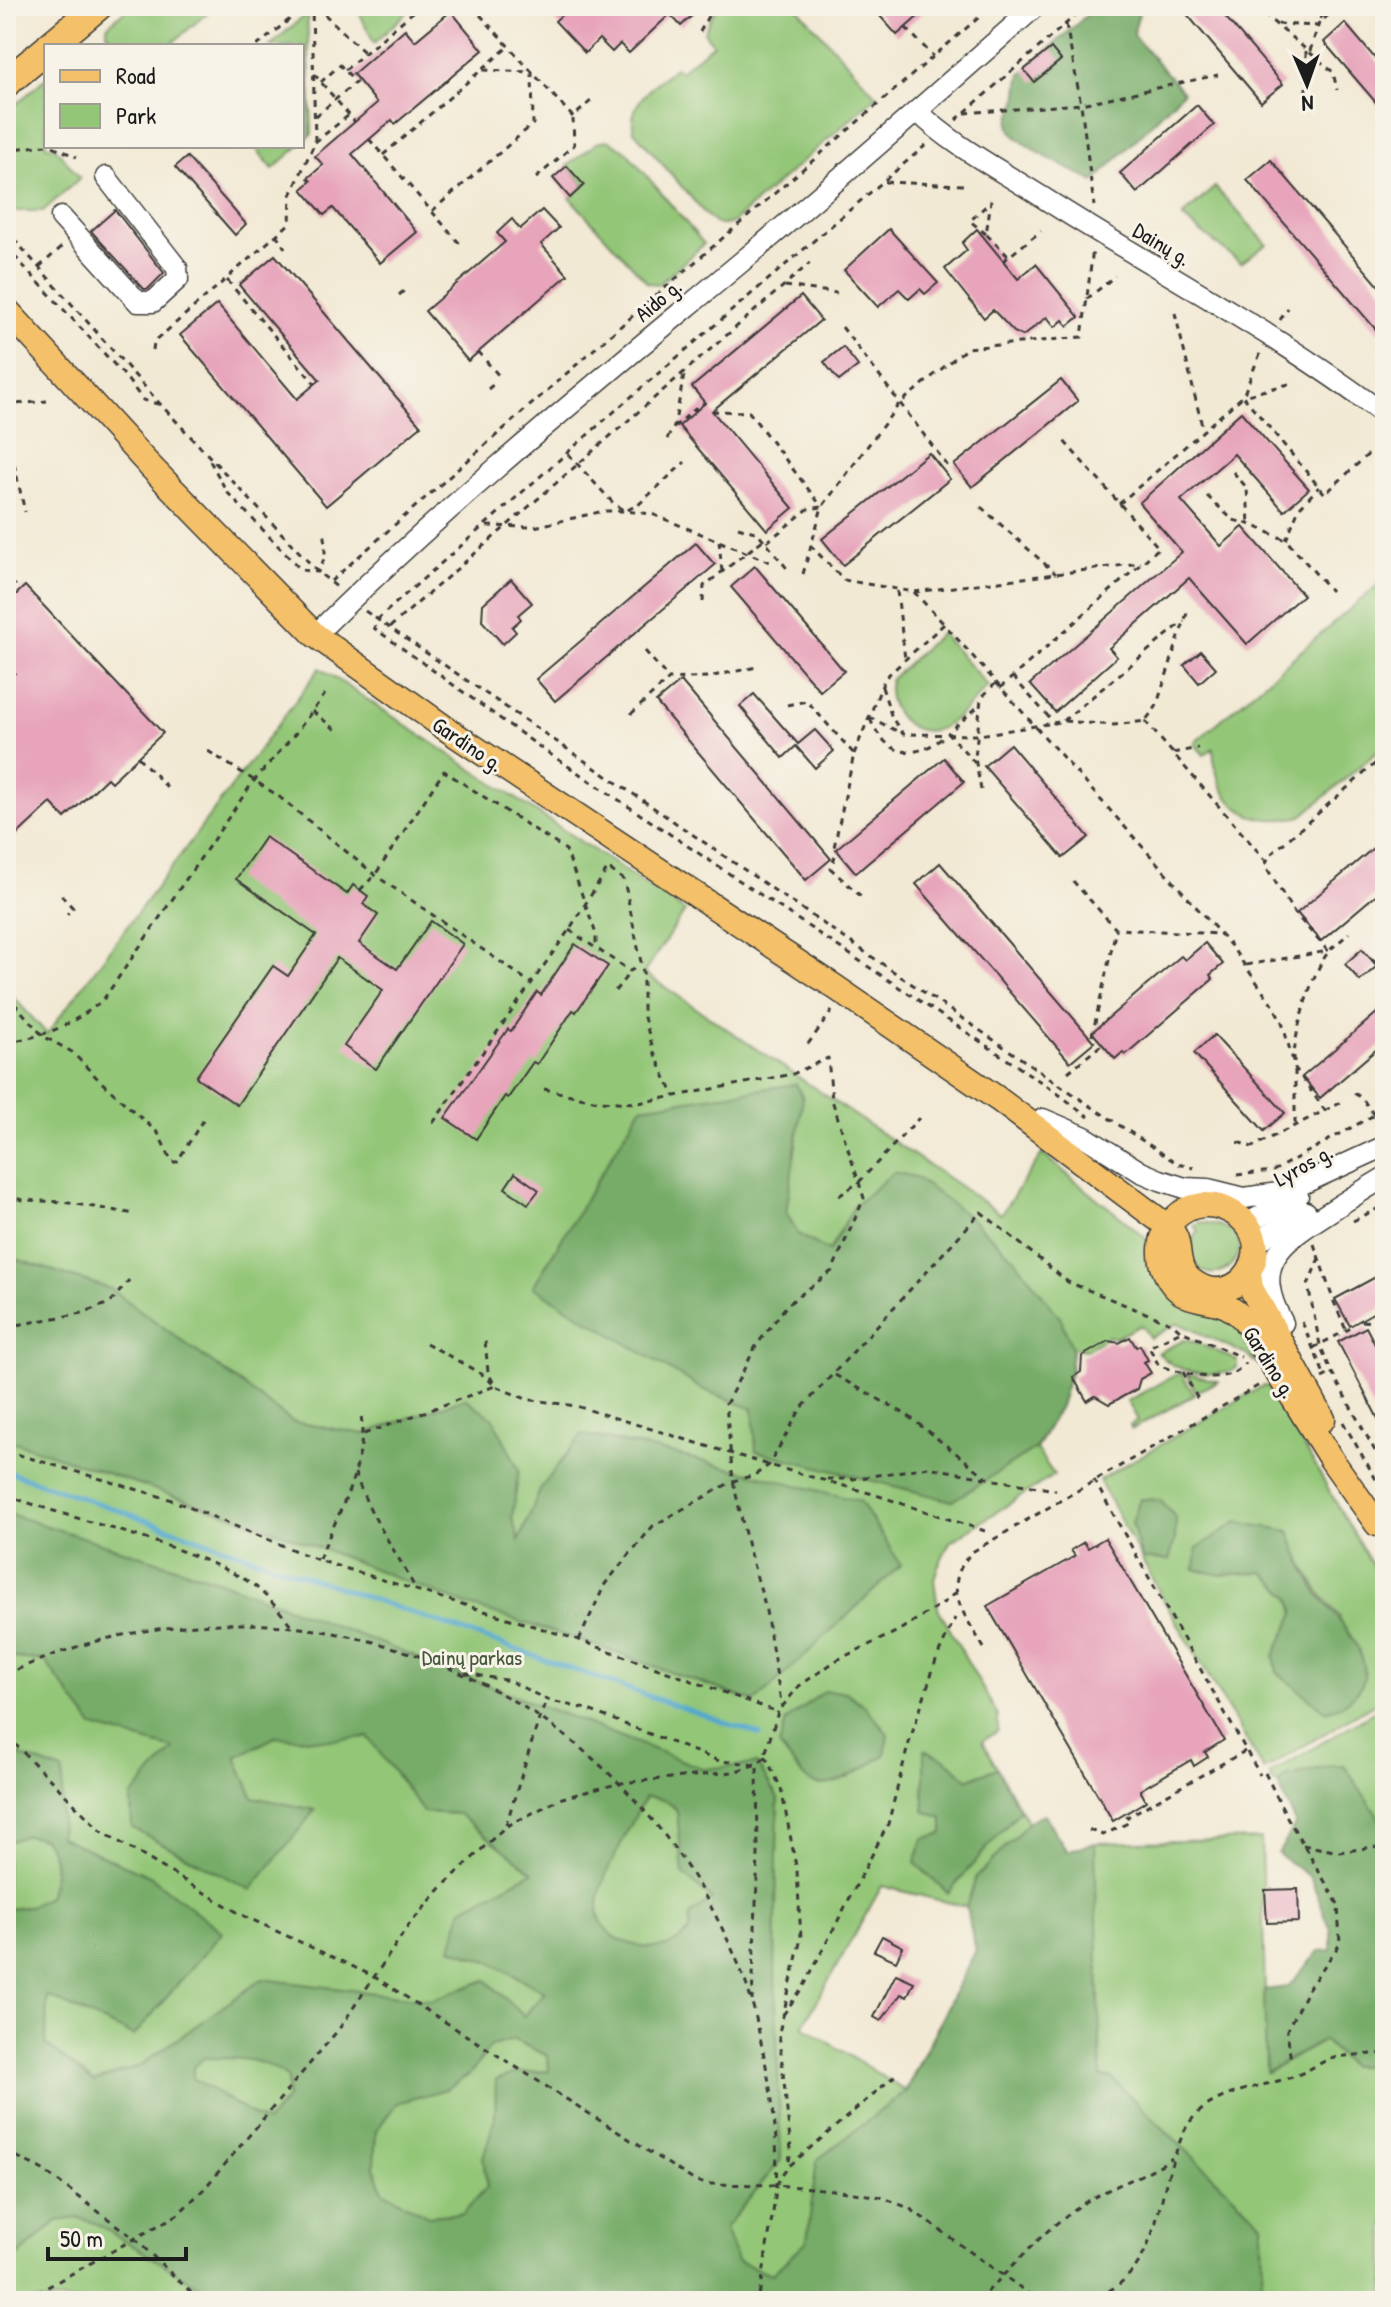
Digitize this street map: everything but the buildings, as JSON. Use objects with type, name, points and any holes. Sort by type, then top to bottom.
[{"type":"highway","points":[[53,44],[98,6]]},
{"type":"highway","points":[[6,83],[44,51]]},
{"type":"main road","name":"Gardino g.","points":[[6,309],[149,465],[315,635],[460,739],[835,987],[998,1099],[1043,1119],[1158,1198],[1196,1207],[1217,1207],[1244,1221]]},
{"type":"main road","points":[[998,1099],[1025,1129],[1148,1227],[1164,1236],[1177,1237],[1178,1260],[1194,1282],[1218,1289],[1237,1283],[1249,1273],[1256,1245],[1244,1221]]},
{"type":"main road","points":[[1164,1236],[1183,1211],[1196,1207]]},
{"type":"main road","name":"Gardino g.","points":[[1164,1236],[1164,1269],[1172,1284],[1193,1299],[1224,1305],[1244,1319],[1331,1459],[1381,1531]]},
{"type":"main road","name":"Gardino g.","points":[[1249,1273],[1251,1288],[1333,1419],[1381,1531]]},
{"type":"street","name":"Aido g.","points":[[315,635],[539,432],[1036,6]]},
{"type":"street","name":"Dainų g.","points":[[917,111],[940,132],[1095,231],[1270,336],[1385,415]]},
{"type":"street","points":[[61,217],[138,302],[153,302],[178,279],[177,268],[106,177]]},
{"type":"street","points":[[1043,1119],[1085,1137],[1141,1172],[1160,1180],[1185,1188],[1208,1189],[1244,1198],[1285,1192],[1385,1146]]},
{"type":"street","name":"Lyros g.","points":[[1244,1221],[1261,1216],[1385,1146]]},
{"type":"street","name":"Lyros g.","points":[[1256,1245],[1299,1216],[1385,1169]]},
{"type":"street","points":[[1333,1419],[1273,1306],[1270,1270],[1278,1252],[1290,1237],[1385,1177]]},
{"type":"path","points":[[259,44],[306,6]]},
{"type":"path","points":[[314,6],[365,53]]},
{"type":"path","points":[[153,350],[154,342],[290,223],[291,195],[315,142],[314,6]]},
{"type":"path","points":[[345,70],[420,6]]},
{"type":"path","points":[[472,6],[573,117],[574,145],[536,178]]},
{"type":"path","points":[[700,32],[713,6]]},
{"type":"path","points":[[331,581],[992,6]]},
{"type":"path","points":[[1086,6],[885,182],[640,389],[377,620],[374,628],[453,687],[1095,1121]]},
{"type":"path","points":[[1165,14],[1167,6]]},
{"type":"path","points":[[1254,6],[1333,72],[1337,90]]},
{"type":"path","points":[[1306,105],[1308,50],[1325,6]]},
{"type":"path","points":[[1277,24],[1318,24],[1339,6]]},
{"type":"path","points":[[803,574],[822,507],[899,404],[967,348],[1082,337],[1095,231],[1093,190],[1066,24]]},
{"type":"path","points":[[906,28],[933,56]]},
{"type":"path","points":[[383,155],[509,46]]},
{"type":"path","points":[[316,116],[356,82],[340,65],[321,82]]},
{"type":"path","points":[[482,70],[532,72]]},
{"type":"path","points":[[432,211],[533,124],[532,72]]},
{"type":"path","points":[[314,74],[355,122]]},
{"type":"path","points":[[964,113],[1081,104],[1218,75]]},
{"type":"path","points":[[573,117],[593,99]]},
{"type":"path","points":[[315,142],[349,115]]},
{"type":"path","points":[[369,139],[461,245]]},
{"type":"path","points":[[6,150],[44,145]]},
{"type":"path","points":[[57,148],[76,157]]},
{"type":"path","points":[[885,182],[964,185]]},
{"type":"path","points":[[986,234],[991,201],[970,221],[1009,257]]},
{"type":"path","points":[[6,230],[206,454],[318,572],[351,600],[1178,1164],[1203,1170]]},
{"type":"path","points":[[1003,261],[1041,231]]},
{"type":"path","points":[[276,234],[285,248]]},
{"type":"path","points":[[39,267],[77,235]]},
{"type":"path","points":[[6,247],[124,375],[143,400],[161,405]]},
{"type":"path","points":[[390,627],[810,263]]},
{"type":"path","points":[[1087,299],[1115,276]]},
{"type":"path","points":[[227,280],[315,384]]},
{"type":"path","points":[[783,286],[837,293]]},
{"type":"path","points":[[399,295],[405,290]]},
{"type":"path","points":[[1279,323],[1288,308]]},
{"type":"path","points":[[1175,313],[1203,431]]},
{"type":"path","points":[[842,327],[950,469]]},
{"type":"path","points":[[1243,396],[1261,351]]},
{"type":"path","points":[[478,352],[501,378]]},
{"type":"path","points":[[667,439],[674,427],[685,370]]},
{"type":"path","points":[[488,389],[495,383]]},
{"type":"path","points":[[1119,504],[1243,396],[1289,384]]},
{"type":"path","points":[[1243,396],[1325,494],[1375,448]]},
{"type":"path","points":[[6,405],[47,401]]},
{"type":"path","points":[[674,427],[705,403]]},
{"type":"path","points":[[712,411],[749,412],[822,507]]},
{"type":"path","points":[[6,429],[25,512]]},
{"type":"path","points":[[1000,688],[1159,548],[1063,440]]},
{"type":"path","points":[[206,454],[227,492],[301,570],[318,572]]},
{"type":"path","points":[[568,454],[615,505],[625,511]]},
{"type":"path","points":[[625,511],[638,505],[685,462]]},
{"type":"path","points":[[1233,472],[1247,488],[1249,524]]},
{"type":"path","points":[[1286,540],[1299,508],[1319,487]]},
{"type":"path","points":[[1207,496],[1233,520],[1286,540],[1331,591]]},
{"type":"path","points":[[703,602],[704,586],[808,509],[822,507]]},
{"type":"path","points":[[981,507],[1056,574]]},
{"type":"path","points":[[487,526],[534,527],[604,511],[652,514],[775,564]]},
{"type":"path","points":[[738,527],[758,533],[790,572]]},
{"type":"path","points":[[318,572],[325,557],[325,530]]},
{"type":"path","points":[[719,541],[722,572]]},
{"type":"path","points":[[810,545],[844,580],[914,592],[1142,563]]},
{"type":"path","points":[[6,593],[16,584]]},
{"type":"path","points":[[897,590],[905,659]]},
{"type":"path","points":[[914,592],[1246,965],[1282,1022],[1295,1068],[1326,1112]]},
{"type":"path","points":[[869,717],[903,734],[979,735],[1063,721],[1114,725],[1145,721],[1156,707],[1188,610]]},
{"type":"path","points":[[1063,721],[1185,620]]},
{"type":"path","points":[[865,900],[831,869],[854,754],[885,678],[944,624]]},
{"type":"path","points":[[419,663],[425,651]]},
{"type":"path","points":[[645,651],[669,679]]},
{"type":"path","points":[[631,714],[669,679],[708,677],[757,667]]},
{"type":"path","points":[[453,687],[461,677]]},
{"type":"path","points":[[1013,677],[1054,723]]},
{"type":"path","points":[[981,790],[975,763],[981,698],[996,683]]},
{"type":"path","points":[[882,686],[892,718],[903,734]]},
{"type":"path","points":[[6,1042],[43,1036],[80,1018],[103,1000],[253,782],[325,694]]},
{"type":"path","points":[[787,705],[807,701],[854,754]]},
{"type":"path","points":[[869,717],[885,744],[908,754],[930,747],[981,704]]},
{"type":"path","points":[[312,711],[340,733]]},
{"type":"path","points":[[1145,721],[1267,862]]},
{"type":"path","points":[[948,733],[975,763]]},
{"type":"path","points":[[1173,753],[1198,748]]},
{"type":"path","points":[[208,751],[277,795],[375,875],[531,983]]},
{"type":"path","points":[[1328,951],[1293,911],[1265,865],[1269,856],[1385,755]]},
{"type":"path","points":[[138,757],[170,790]]},
{"type":"path","points":[[360,890],[375,875],[444,771],[566,850],[596,934],[596,948]]},
{"type":"path","points":[[1137,855],[1143,850]]},
{"type":"path","points":[[433,1123],[569,930],[608,868],[624,880],[643,972],[643,1014],[654,1052],[674,1096]]},
{"type":"path","points":[[749,887],[755,878]]},
{"type":"path","points":[[1073,881],[1116,929],[1221,934]]},
{"type":"path","points":[[61,895],[73,908],[67,914]]},
{"type":"path","points":[[809,927],[814,918]]},
{"type":"path","points":[[1068,1072],[1100,1046],[1094,1038],[1116,929]]},
{"type":"path","points":[[569,930],[630,971]]},
{"type":"path","points":[[1295,1126],[1294,1053],[1298,1027],[1308,995],[1328,951],[1349,933]]},
{"type":"path","points":[[1246,965],[1328,951]]},
{"type":"path","points":[[1372,960],[1385,964]]},
{"type":"path","points":[[615,991],[630,971],[640,965]]},
{"type":"path","points":[[6,994],[43,1036],[72,1052],[158,1133],[172,1162],[177,1162],[206,1115]]},
{"type":"path","points":[[544,1089],[598,1101],[638,1103],[793,1074],[828,1058],[832,1100],[864,1198],[832,1271],[787,1305],[756,1346],[726,1404],[733,1481],[765,1605],[780,1710]]},
{"type":"path","points":[[1354,1093],[1362,1098],[1374,1115]]},
{"type":"path","points":[[1238,1142],[1252,1147],[1342,1102]]},
{"type":"path","points":[[1229,1174],[1273,1171],[1385,1109]]},
{"type":"path","points":[[839,1196],[859,1182],[919,1118]]},
{"type":"path","points":[[1170,1169],[1194,1174]]},
{"type":"path","points":[[6,1196],[135,1214]]},
{"type":"path","points":[[579,1640],[605,1584],[653,1526],[733,1481],[755,1475],[769,1465],[800,1410],[981,1212],[1068,1282],[1173,1324],[1181,1331],[1247,1360],[1239,1371],[1230,1376],[1183,1372],[1159,1366],[1149,1347],[1181,1331]]},
{"type":"path","points":[[1306,1245],[1313,1241],[1349,1329],[1313,1348]]},
{"type":"path","points":[[1319,1258],[1308,1285],[1320,1345],[1385,1469]]},
{"type":"path","points":[[6,1327],[82,1313],[110,1303],[129,1280]]},
{"type":"path","points":[[1362,1321],[1385,1323]]},
{"type":"path","points":[[1302,1323],[1325,1376],[1332,1373]]},
{"type":"path","points":[[485,1340],[488,1372],[495,1386]]},
{"type":"path","points":[[426,1343],[485,1376],[495,1386],[526,1399],[576,1406],[873,1494],[985,1531]]},
{"type":"path","points":[[1183,1372],[1200,1403]]},
{"type":"path","points":[[835,1375],[907,1415],[989,1479]]},
{"type":"path","points":[[984,1648],[959,1606],[956,1592],[956,1575],[962,1562],[972,1552],[1263,1383]]},
{"type":"path","points":[[364,1434],[495,1386]]},
{"type":"path","points":[[318,1560],[360,1456],[364,1434],[361,1415]]},
{"type":"path","points":[[1333,1419],[1385,1495]]},
{"type":"path","points":[[6,1451],[169,1499],[318,1560],[579,1640],[780,1710]]},
{"type":"path","points":[[819,1479],[853,1479],[928,1467],[1056,1490]]},
{"type":"path","points":[[355,1471],[372,1517],[416,1590]]},
{"type":"path","points":[[1094,1480],[1245,1751],[1262,1774],[1338,1904],[1340,1944],[1308,1989],[1287,2030],[1291,2062]]},
{"type":"path","points":[[6,1495],[171,1548],[244,1579],[258,1589],[293,1627]]},
{"type":"path","points":[[28,2301],[37,2293],[177,2215],[204,2189],[339,2029],[409,1925],[441,1888],[505,1827],[562,1798],[621,1783],[733,1772],[757,1764],[765,1755],[780,1710],[799,1686],[837,1660],[898,1631],[956,1592]]},
{"type":"path","points":[[783,2015],[805,1984],[888,1824],[908,1746],[937,1657],[955,1618]]},
{"type":"path","points":[[6,1675],[103,1640],[160,1628],[219,1623],[335,1632],[392,1646],[462,1672],[540,1716],[595,1759],[621,1783],[660,1828],[695,1877],[728,1938],[752,2002],[772,2093],[776,2185],[757,2301]]},
{"type":"path","points":[[462,1672],[510,1681],[547,1700],[586,1709],[719,1761],[757,1764]]},
{"type":"path","points":[[505,1827],[547,1700]]},
{"type":"path","points":[[6,1735],[101,1831],[242,1915],[373,1976],[695,2181],[707,2184],[776,2185],[881,2197],[909,2208],[1039,2301]]},
{"type":"path","points":[[1089,1830],[1103,1835],[1130,1822],[1127,1817],[1245,1751]]},
{"type":"path","points":[[765,1755],[781,1788],[798,1885],[801,1938],[779,2033],[791,2150],[788,2167]]},
{"type":"path","points":[[752,2002],[758,1855],[757,1764]]},
{"type":"path","points":[[1303,1845],[1339,1852],[1374,1847],[1385,1851]]},
{"type":"path","points":[[1087,2301],[1126,2280],[1146,2251],[1174,2157],[1186,2126],[1198,2112],[1219,2101],[1294,2076],[1333,2058],[1385,2053]]},
{"type":"path","points":[[776,2185],[788,2167],[898,2073]]},
{"type":"path","points":[[6,2151],[43,2170],[135,2239],[200,2301]]},
{"type":"path","points":[[978,2301],[1049,2228],[1081,2205],[1174,2157]]},
{"type":"green space","points":[[130,6],[215,6],[171,44],[116,44],[107,33],[107,26]]},
{"type":"green space","points":[[356,6],[414,6],[374,43]]},
{"type":"green space","points":[[717,6],[796,6],[877,96],[732,223],[724,225],[715,223],[707,216],[634,131],[633,121],[639,102],[652,86],[676,67],[680,71],[713,44],[704,32]]},
{"type":"green space","points":[[1097,6],[1139,6],[1133,35],[1183,92],[1094,182],[1023,142],[1014,135],[1009,125],[1021,74]]},
{"type":"green space","points":[[307,13],[312,134],[304,141],[304,44],[272,44]]},
{"type":"green space","points":[[44,80],[44,148],[56,148],[80,178],[43,211],[6,211],[6,113]]},
{"type":"green space","points":[[608,140],[625,150],[704,244],[659,284],[648,283],[570,198],[584,185],[567,166],[597,143]]},
{"type":"green space","points":[[256,148],[297,148],[273,169]]},
{"type":"green space","points":[[1215,187],[1267,244],[1241,263],[1182,217]]},
{"type":"green space","points":[[1385,579],[1385,745],[1302,816],[1265,819],[1238,808],[1220,784],[1213,748],[1204,755],[1194,743]]},
{"type":"green space","points":[[941,633],[988,686],[945,726],[922,730],[912,727],[896,713],[889,692],[890,680]]},
{"type":"green space","name":"Dainų parkas","points":[[320,668],[685,911],[644,973],[1001,1214],[1042,1154],[1149,1240],[1184,1307],[1232,1319],[1255,1362],[1245,1354],[1178,1323],[1150,1338],[1141,1325],[1115,1338],[1109,1336],[1086,1350],[1072,1348],[1060,1401],[1036,1449],[1054,1475],[950,1542],[934,1580],[938,1608],[998,1716],[998,1731],[982,1741],[1028,1823],[1044,1814],[1067,1851],[1095,1843],[1261,1839],[1267,2073],[1385,2005],[1385,2301],[6,2301],[6,989],[47,1034]],"holes":[[[882,1886],[966,1907],[976,1950],[905,2091],[803,2026]]]},
{"type":"green space","points":[[796,1084],[803,1098],[786,1212],[798,1234],[829,1251],[855,1205],[894,1172],[915,1177],[969,1217],[1015,1259],[1061,1319],[1072,1348],[1070,1373],[1060,1406],[1035,1449],[952,1501],[756,1451],[753,1409],[702,1389],[533,1287],[641,1107]]},
{"type":"green space","points":[[1200,1222],[1224,1227],[1236,1237],[1239,1249],[1235,1260],[1226,1269],[1215,1273],[1203,1271],[1193,1259],[1192,1244],[1199,1231],[1193,1225]]},
{"type":"green space","points":[[6,1256],[111,1289],[293,1422],[364,1434],[465,1398],[493,1418],[519,1470],[512,1518],[519,1540],[541,1488],[582,1434],[860,1501],[901,1565],[755,1702],[579,1640],[469,1606],[271,1529],[6,1439]]},
{"type":"green space","points":[[1184,1340],[1237,1360],[1237,1367],[1224,1373],[1197,1372],[1173,1365],[1158,1353]]},
{"type":"green space","points":[[1181,1372],[1194,1395],[1132,1429],[1130,1425],[1138,1420],[1127,1401]]},
{"type":"green space","points":[[1187,1374],[1218,1381],[1196,1392]]},
{"type":"green space","points":[[1263,1386],[1270,1387],[1385,1588],[1385,1697],[1264,1770],[1162,1597],[1099,1480]],"holes":[[[1289,1531],[1304,1567],[1340,1617],[1325,1710],[1277,1672],[1275,1656],[1295,1613],[1290,1597],[1264,1572],[1203,1572],[1195,1569]]]},
{"type":"green space","points":[[1140,1499],[1160,1500],[1176,1518],[1175,1540],[1169,1560],[1142,1559],[1132,1523]]},
{"type":"green space","points":[[6,1513],[217,1580],[704,1769],[757,1764],[778,1799],[775,1976],[781,2160],[725,2228],[737,2261],[772,2274],[807,2241],[817,2160],[906,2091],[976,1950],[966,1907],[976,1878],[1028,1823],[1044,1814],[1066,1851],[1095,1843],[1101,2077],[1110,2077],[1262,2223],[1263,2301],[191,2301],[201,2287],[95,2223],[79,2218],[57,2221],[8,2265],[6,2293],[6,1906],[9,1909],[30,1906],[48,1897],[54,1859],[43,1838],[26,1835],[6,1843],[6,1751],[63,1771],[60,1837],[150,1876],[222,1932],[134,2036],[47,1996],[46,2044],[93,2082],[139,2066],[262,1979],[431,2000],[486,1980],[524,2016],[545,1992],[490,1962],[451,1948],[462,1909],[533,1872],[458,1814],[423,1812],[368,1737],[329,1740],[275,1737],[236,1757],[253,1797],[315,1810],[251,1890],[132,1828],[131,1797],[174,1749],[93,1727],[45,1661],[6,1657]],"holes":[[[645,1797],[663,1800],[677,1811],[683,1874],[712,1899],[690,1915],[689,1932],[678,1941],[659,1947],[638,1946],[618,1939],[606,1929],[599,1917],[601,1888]],[[514,2040],[548,2056],[549,2071],[515,2073],[496,2080],[495,2119],[483,2157],[487,2187],[463,2213],[428,2216],[383,2191],[374,2166],[376,2131],[397,2103],[446,2089],[469,2075],[491,2046]],[[204,2058],[258,2062],[288,2078],[287,2098],[266,2123],[193,2078],[193,2067]]]},
{"type":"green space","points":[[1237,1522],[1289,1531],[1314,1587],[1360,1652],[1364,1667],[1363,1681],[1356,1693],[1338,1707],[1325,1711],[1277,1672],[1274,1656],[1295,1613],[1290,1597],[1264,1572],[1221,1575],[1195,1569],[1197,1548]]},
{"type":"green space","points":[[824,1691],[846,1692],[866,1707],[888,1734],[885,1755],[837,1782],[817,1784],[805,1777],[779,1746],[786,1721]]},
{"type":"green space","points":[[1385,1705],[1385,1827],[1344,1765],[1285,1777],[1278,1785],[1271,1780],[1270,1774]]},
{"type":"green space","points":[[924,1750],[944,1758],[968,1779],[997,1768],[1020,1810],[948,1893],[915,1863],[923,1839],[943,1833],[943,1818],[924,1811]]},
{"type":"green space","points":[[1344,1765],[1385,1827],[1385,2065],[1350,2066],[1323,2040],[1266,2073],[1264,1990],[1288,1987],[1319,1951],[1331,1950],[1331,1930],[1310,1877],[1278,1854],[1296,1823],[1278,1785],[1285,1777]]},
{"type":"waterway","points":[[6,1471],[760,1735]]}]
